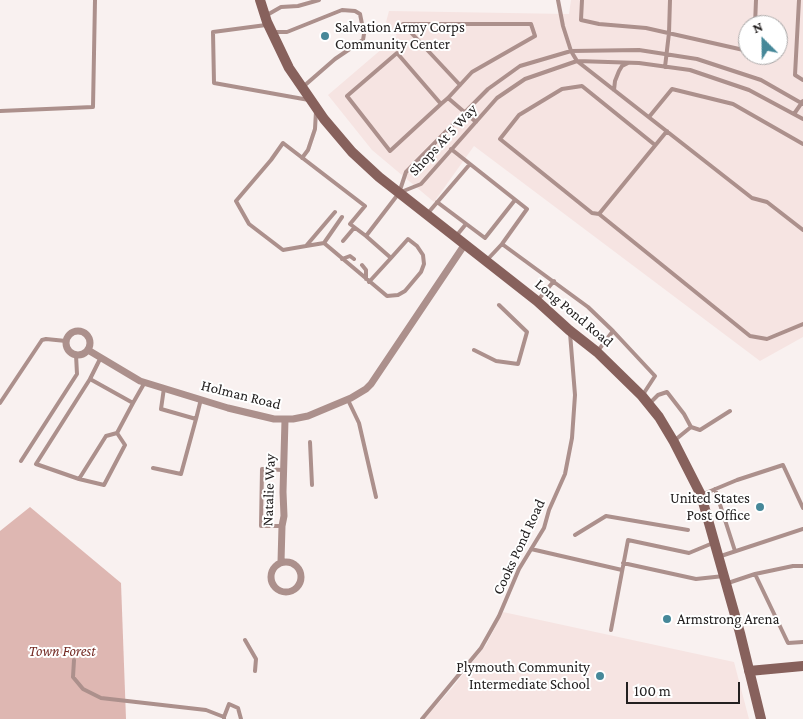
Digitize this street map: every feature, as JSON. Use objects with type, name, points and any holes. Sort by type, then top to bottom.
[{"type":"street","name":"Long Pond Road","points":[[260,0],[280,53],[313,104],[352,152],[399,193],[537,301],[597,352],[649,404],[674,442],[701,495],[761,719]]},
{"type":"street","name":"Holman Road","points":[[88,350],[124,373],[145,382],[252,414],[285,420],[314,414],[348,400],[366,389],[376,378],[465,244]]},
{"type":"street","points":[[78,330],[84,332],[90,339],[90,347],[83,355],[76,355],[68,351],[66,341],[72,332],[78,330]]},
{"type":"street","name":"Natalie Way","points":[[282,562],[285,420]]},
{"type":"street","name":"Natalie Way","points":[[282,562],[292,562],[298,566],[301,573],[300,583],[296,589],[290,592],[276,589],[271,580],[272,570],[282,562]]},
{"type":"street","points":[[749,671],[803,666]]},
{"type":"lane","points":[[0,111],[93,108],[95,0]]},
{"type":"lane","points":[[268,24],[281,7],[282,0]]},
{"type":"lane","points":[[281,7],[298,6],[319,0]]},
{"type":"lane","points":[[558,0],[563,26],[577,61],[752,198],[767,202],[803,230]]},
{"type":"lane","points":[[582,0],[581,20],[599,24],[669,32],[738,49]]},
{"type":"lane","points":[[665,67],[670,0]]},
{"type":"lane","points":[[755,15],[756,0]]},
{"type":"lane","points":[[799,0],[795,75],[803,80]]},
{"type":"lane","points":[[302,88],[335,59],[363,40],[364,34],[360,14],[355,11],[342,10],[287,32],[268,24],[213,32],[214,83],[313,104],[315,130],[308,150],[302,158]]},
{"type":"lane","points":[[441,104],[397,53],[347,96],[390,151],[448,98],[460,85],[472,72],[535,36],[531,24],[403,24],[460,85]]},
{"type":"lane","points":[[797,41],[803,41]]},
{"type":"lane","name":"Shops At 5 Way","points":[[399,193],[406,172],[488,89],[520,66],[571,50],[639,50],[697,59],[761,80],[802,103]]},
{"type":"lane","name":"Shops At 5 Way","points":[[399,193],[421,184],[497,98],[525,79],[577,61],[629,63],[690,70],[749,90],[803,119]]},
{"type":"lane","points":[[614,90],[618,71],[622,66],[629,63]]},
{"type":"lane","points":[[655,145],[582,86],[562,89],[518,115],[500,140],[592,213],[599,214],[750,336],[767,339],[803,324]]},
{"type":"lane","points":[[649,117],[672,89],[733,104],[803,144]]},
{"type":"lane","points":[[448,98],[476,122]]},
{"type":"lane","points":[[794,114],[802,103]]},
{"type":"lane","points":[[599,214],[666,131]]},
{"type":"lane","points":[[342,217],[324,243],[283,250],[249,224],[236,201],[283,143],[365,206],[350,224],[391,258]]},
{"type":"lane","points":[[451,149],[527,209],[502,244],[486,261]]},
{"type":"lane","points":[[426,214],[470,164]]},
{"type":"lane","points":[[366,236],[399,193]]},
{"type":"lane","points":[[437,202],[485,238],[515,200]]},
{"type":"lane","points":[[306,246],[335,212]]},
{"type":"lane","points":[[455,237],[466,224]]},
{"type":"lane","points":[[343,241],[354,228]]},
{"type":"lane","points":[[324,243],[368,281],[387,296],[398,295],[405,291],[421,272],[424,264],[423,255],[417,246],[408,239],[368,281]]},
{"type":"lane","points":[[502,244],[588,307],[655,376],[642,396]]},
{"type":"lane","points":[[342,259],[350,256],[354,259]]},
{"type":"lane","points":[[362,265],[366,270],[368,281]]},
{"type":"lane","points":[[537,301],[554,281]]},
{"type":"lane","points":[[474,350],[496,361],[518,364],[527,332],[499,305]]},
{"type":"lane","name":"Cooks Pond Road","points":[[422,719],[481,648],[499,616],[519,569],[544,528],[549,510],[565,474],[572,438],[575,395],[569,330]]},
{"type":"lane","points":[[597,352],[613,331]]},
{"type":"lane","points":[[0,403],[42,340],[66,341]]},
{"type":"lane","points":[[21,461],[77,374],[76,355]]},
{"type":"lane","points":[[100,357],[90,379],[36,464],[79,479],[104,485],[126,445],[117,433]]},
{"type":"lane","points":[[90,379],[133,403]]},
{"type":"lane","points":[[79,479],[106,436],[117,433],[145,382]]},
{"type":"lane","points":[[164,388],[161,409],[196,419]]},
{"type":"lane","points":[[649,404],[658,395],[668,392],[691,426],[700,430],[730,411]]},
{"type":"lane","points":[[153,468],[182,474],[201,399]]},
{"type":"lane","points":[[348,400],[358,423],[376,497]]},
{"type":"lane","points":[[674,442],[691,426]]},
{"type":"lane","points":[[310,442],[312,485]]},
{"type":"lane","points":[[701,495],[737,480],[783,465],[803,508]]},
{"type":"lane","points":[[282,526],[261,526],[262,469],[284,470]]},
{"type":"lane","points":[[715,489],[734,551]]},
{"type":"lane","points":[[575,535],[606,516],[688,530]]},
{"type":"lane","points":[[718,557],[803,529]]},
{"type":"lane","points":[[611,630],[628,540],[689,553],[715,542]]},
{"type":"lane","points":[[531,549],[622,570]]},
{"type":"lane","points":[[623,563],[696,579],[725,580],[793,566],[803,566]]},
{"type":"lane","points":[[755,574],[788,642],[803,642]]},
{"type":"lane","points":[[245,640],[256,659],[256,672]]},
{"type":"lane","points":[[74,660],[73,677],[83,689],[101,698],[206,710],[224,718],[229,704],[238,708],[241,719]]},
{"type":"shaded area","points":[[571,0],[803,0],[803,337],[760,361],[474,146],[434,202],[372,150],[328,95],[397,36],[386,22],[389,11],[569,14]]},
{"type":"shaded area","name":"Plymouth Community Intermediate School","points":[[503,612],[734,662],[749,719],[424,719],[453,687],[486,645]]},
{"type":"green space","name":"Town Forest","points":[[30,507],[121,583],[126,719],[0,719],[0,531]]},
{"type":"place","name":"Salvation Army Corps Community Center","points":[[325,36]]},
{"type":"place","name":"United States Post Office","points":[[760,507]]},
{"type":"place","name":"Armstrong Arena","points":[[667,619]]},
{"type":"place","name":"Plymouth Community Intermediate School","points":[[600,676]]}]
